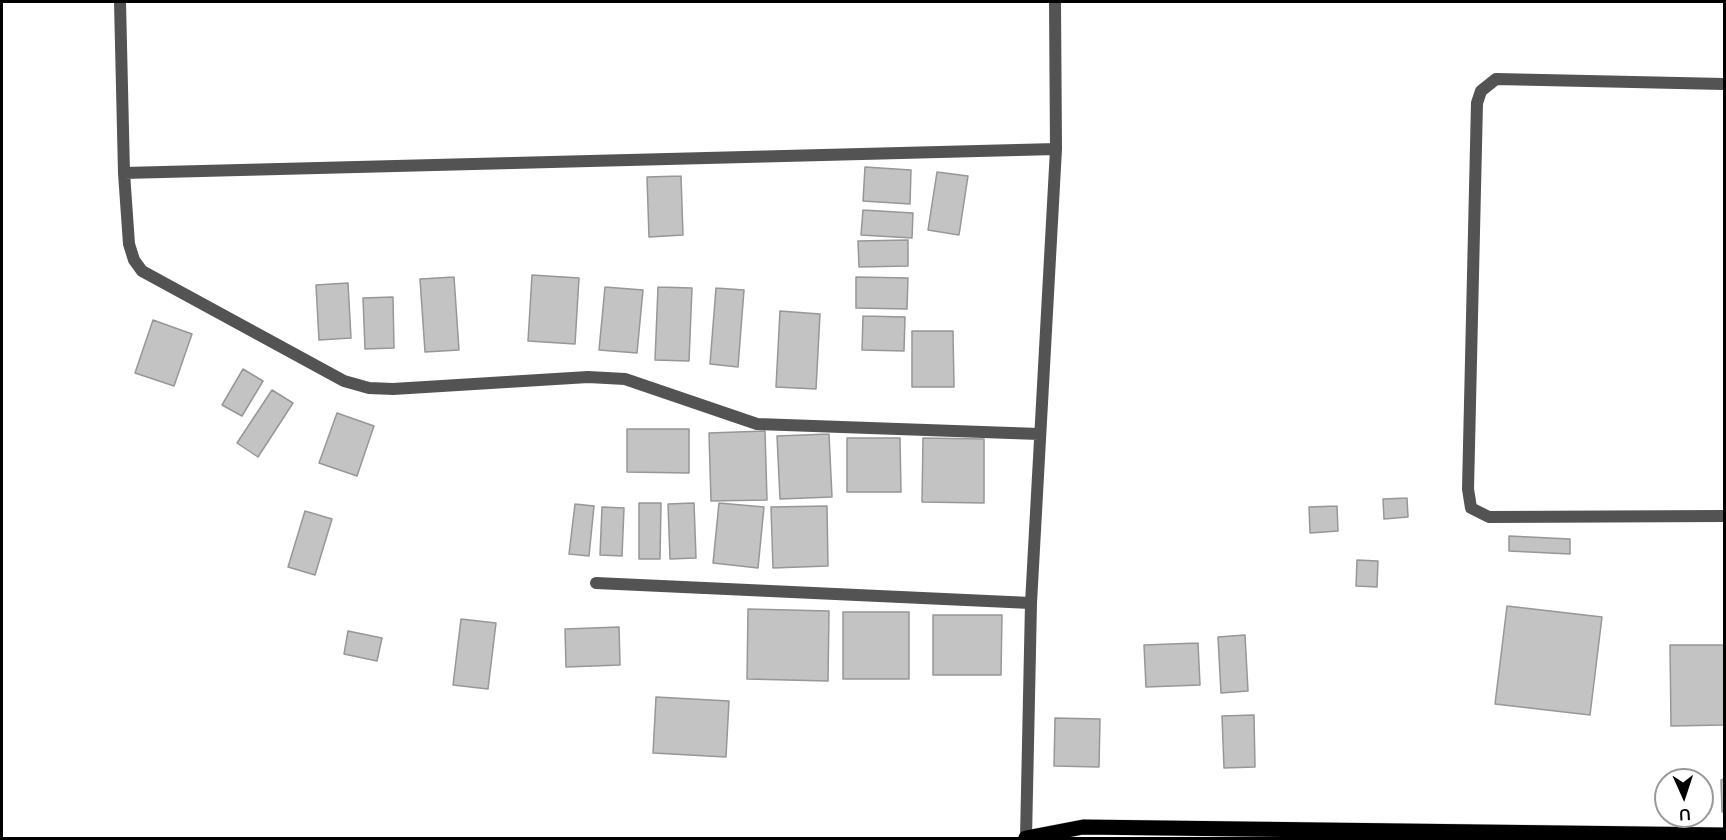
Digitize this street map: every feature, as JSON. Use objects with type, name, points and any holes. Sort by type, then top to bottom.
[{"type":"main road","points":[[1026,838],[1083,827],[1688,837],[1725,835]]},
{"type":"street","points":[[120,2],[124,173],[129,244],[134,260],[142,271],[344,381],[369,388],[393,389],[588,377],[625,379],[757,424],[1039,434]]},
{"type":"street","points":[[1026,838],[1031,603],[1056,149],[1055,2]]},
{"type":"street","points":[[1725,84],[1496,80],[1481,91],[1477,103],[1468,489],[1472,508],[1489,518],[1725,516]]},
{"type":"street","points":[[124,173],[1056,149]]},
{"type":"street","points":[[596,583],[1031,603]]},
{"type":"building","points":[[865,167],[911,170],[910,204],[863,201]]},
{"type":"building","points":[[937,172],[968,176],[959,235],[928,230]]},
{"type":"building","points":[[681,176],[683,235],[649,237],[647,177]]},
{"type":"building","points":[[863,210],[913,213],[912,238],[861,235]]},
{"type":"building","points":[[908,240],[908,266],[859,267],[858,241]]},
{"type":"building","points":[[532,275],[579,278],[575,344],[528,341]]},
{"type":"building","points":[[454,277],[459,350],[425,352],[420,279]]},
{"type":"building","points":[[856,277],[908,278],[907,309],[856,308]]},
{"type":"building","points":[[348,283],[351,338],[319,340],[316,285]]},
{"type":"building","points":[[605,287],[643,290],[637,353],[599,350]]},
{"type":"building","points":[[658,287],[692,288],[689,361],[655,360]]},
{"type":"building","points":[[716,288],[744,290],[738,367],[710,364]]},
{"type":"building","points":[[393,297],[394,348],[365,349],[363,298]]},
{"type":"building","points":[[780,311],[820,314],[816,389],[776,387]]},
{"type":"building","points":[[863,316],[905,317],[904,351],[862,350]]},
{"type":"building","points":[[153,320],[192,334],[174,386],[135,373]]},
{"type":"building","points":[[912,331],[953,331],[954,387],[912,387]]},
{"type":"building","points":[[243,369],[263,381],[242,416],[222,405]]},
{"type":"building","points":[[272,390],[293,403],[258,457],[237,443]]},
{"type":"building","points":[[337,413],[374,426],[357,476],[319,463]]},
{"type":"building","points":[[627,429],[689,429],[689,473],[627,472]]},
{"type":"building","points":[[765,431],[767,500],[711,501],[709,433]]},
{"type":"building","points":[[829,434],[832,497],[780,499],[777,436]]},
{"type":"building","points":[[847,438],[900,438],[901,492],[847,492]]},
{"type":"building","points":[[923,438],[984,439],[984,503],[922,502]]},
{"type":"building","points":[[1407,498],[1408,517],[1384,519],[1383,499]]},
{"type":"building","points":[[639,503],[661,503],[660,559],[639,559]]},
{"type":"building","points":[[694,503],[696,558],[670,559],[668,504]]},
{"type":"building","points":[[719,503],[764,507],[758,568],[713,563]]},
{"type":"building","points":[[575,504],[594,506],[589,556],[569,554]]},
{"type":"building","points":[[827,506],[828,566],[773,568],[771,507]]},
{"type":"building","points":[[1337,506],[1338,531],[1310,533],[1309,507]]},
{"type":"building","points":[[602,507],[624,508],[622,556],[600,555]]},
{"type":"building","points":[[305,511],[332,519],[315,575],[288,567]]},
{"type":"building","points":[[1509,536],[1570,539],[1570,554],[1509,551]]},
{"type":"building","points":[[1357,560],[1378,561],[1377,587],[1356,586]]},
{"type":"building","points":[[1507,606],[1602,617],[1590,715],[1495,704]]},
{"type":"building","points":[[748,609],[829,611],[828,681],[747,679]]},
{"type":"building","points":[[843,612],[909,612],[909,679],[843,679]]},
{"type":"building","points":[[933,615],[1002,615],[1001,675],[933,675]]},
{"type":"building","points":[[461,619],[496,623],[488,689],[453,685]]},
{"type":"building","points":[[619,627],[620,665],[566,667],[565,629]]},
{"type":"building","points":[[348,631],[382,638],[377,661],[344,654]]},
{"type":"building","points":[[1245,635],[1248,691],[1221,693],[1218,637]]},
{"type":"building","points":[[1198,643],[1200,685],[1146,687],[1144,645]]},
{"type":"building","points":[[1670,645],[1724,645],[1724,725],[1671,726]]},
{"type":"building","points":[[656,697],[729,701],[726,757],[653,753]]},
{"type":"building","points":[[1254,715],[1255,767],[1224,768],[1222,716]]},
{"type":"building","points":[[1055,718],[1100,719],[1099,767],[1054,766]]},
{"type":"building","points":[[1724,779],[1724,811],[1722,812],[1721,780]]}]
